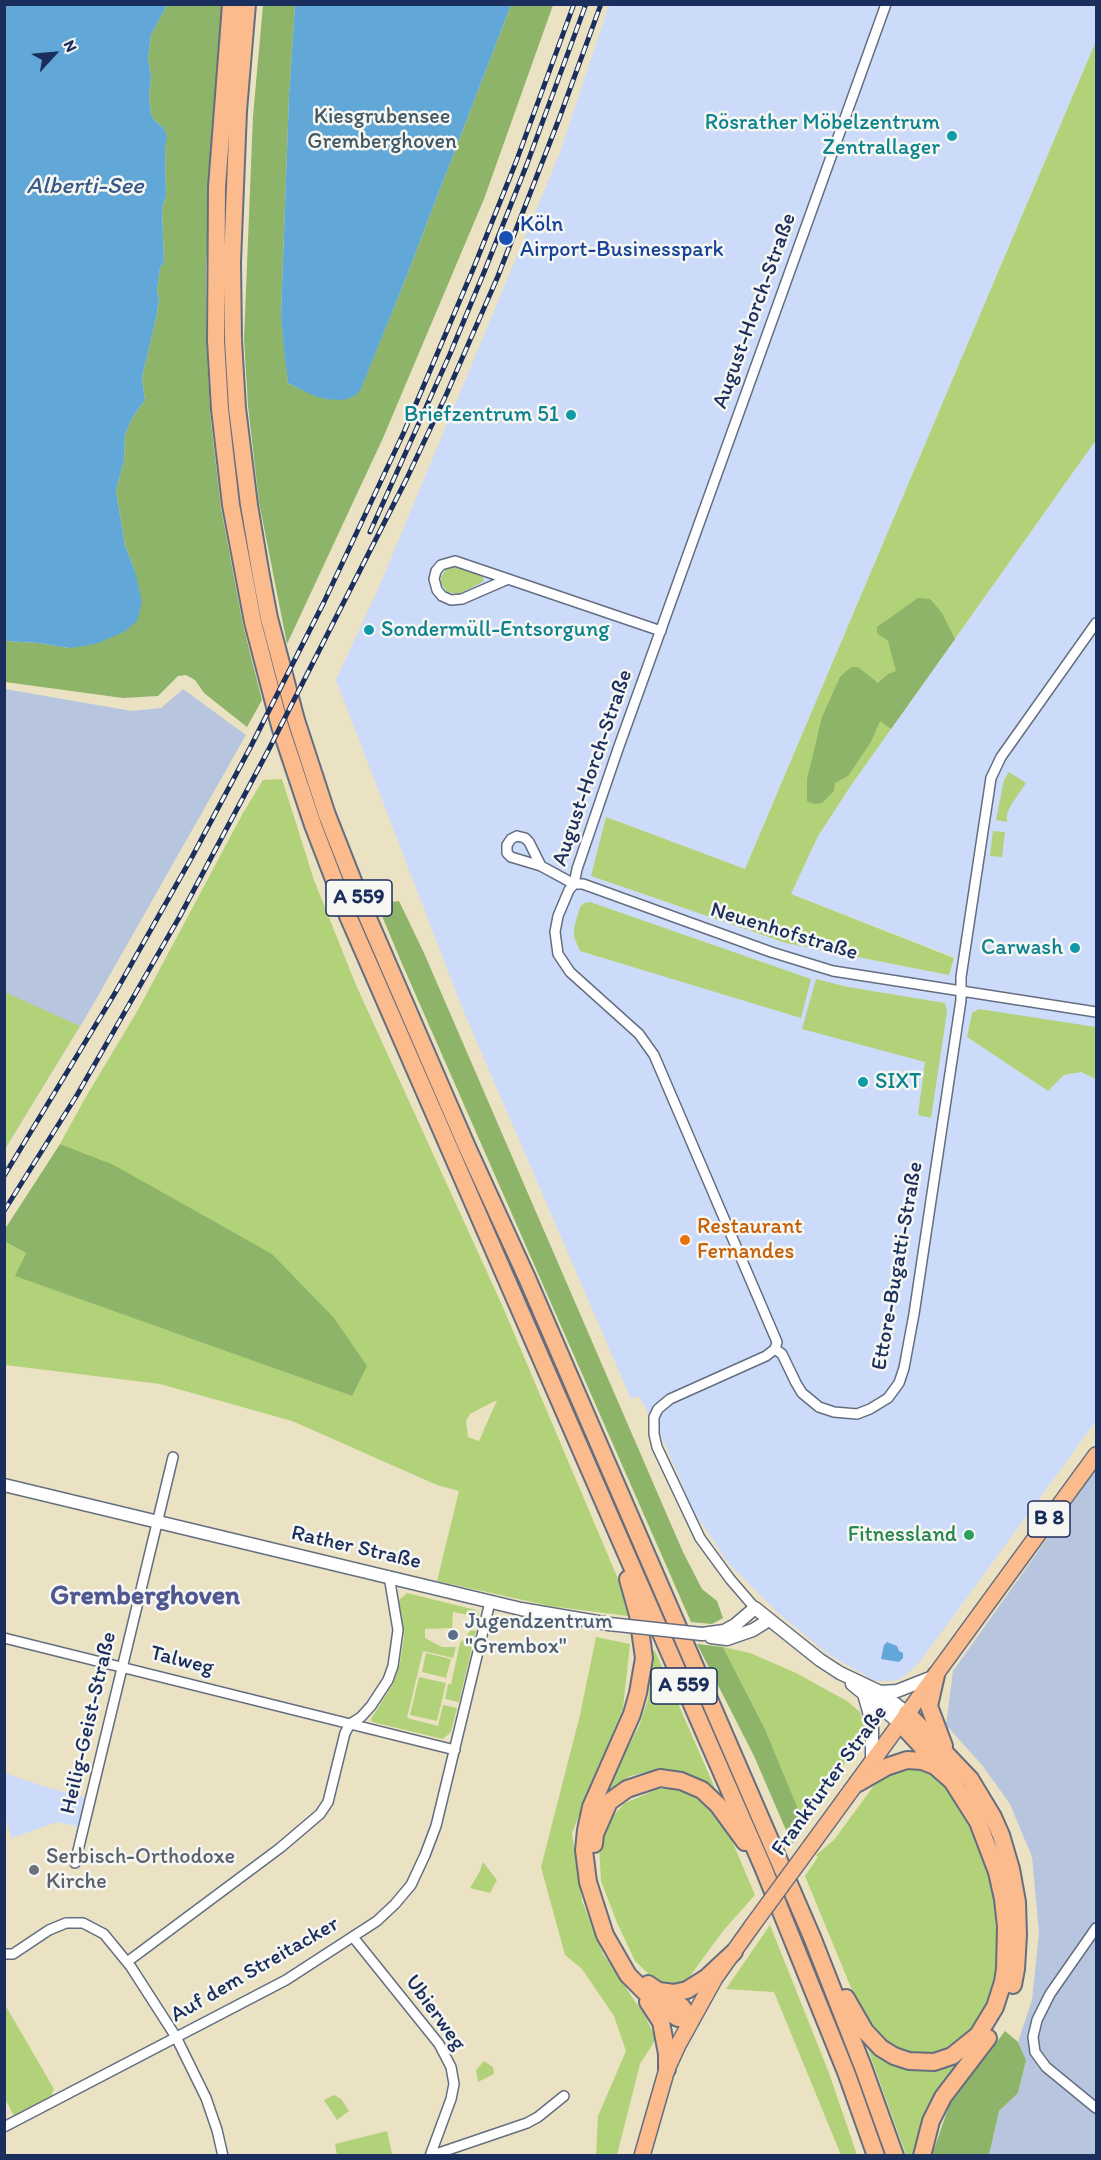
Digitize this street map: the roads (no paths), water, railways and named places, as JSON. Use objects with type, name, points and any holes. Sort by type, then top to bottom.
[{"type":"highway","name":"A 559","points":[[231,4],[217,187],[216,341],[220,409],[231,505],[246,590],[280,726],[348,916],[763,1867],[846,2072],[876,2156]]},
{"type":"highway","name":"A 559","points":[[248,4],[238,111],[232,240],[233,340],[244,470],[261,576],[269,618],[296,720],[327,816],[364,909],[467,1147],[527,1278],[812,1937],[895,2156]]},
{"type":"highway","points":[[606,1505],[638,1615],[644,1658],[632,1714],[591,1807],[586,1830],[584,1850],[588,1882],[599,1922],[628,1975],[647,1989],[674,1993],[687,1990],[706,1978],[734,1952]]},
{"type":"highway","points":[[812,1937],[858,2021],[870,2037],[888,2052],[909,2061],[934,2062],[952,2056],[978,2035],[992,2015],[1003,1982],[1006,1927],[1003,1899],[997,1872],[978,1822],[962,1797],[947,1765],[929,1706],[936,1675]]},
{"type":"highway","points":[[904,1718],[931,1756],[970,1779],[1001,1835],[1011,1869],[1017,1902],[1016,1969],[1009,1997],[995,2027],[943,2097],[931,2121],[922,2156]]},
{"type":"highway","points":[[858,1783],[886,1767],[907,1760],[922,1761],[935,1766],[947,1765]]},
{"type":"highway","points":[[692,2019],[678,2018],[660,2006],[627,1959],[614,1935],[601,1902],[594,1866],[594,1845],[595,1834],[609,1802],[627,1789],[660,1778],[681,1781],[702,1790],[718,1805],[763,1867]]},
{"type":"highway","points":[[647,1989],[661,2022],[667,2054],[667,2069]]},
{"type":"main road","name":"Frankfurter Straße","points":[[642,2156],[667,2069],[715,1977],[1096,1455]]},
{"type":"street","name":"August-Horch-Straße","points":[[574,884],[586,843],[886,4]]},
{"type":"street","points":[[508,579],[462,599],[451,600],[442,596],[437,590],[434,579],[441,565],[455,561],[662,631]]},
{"type":"street","name":"Ettore-Bugatti-Straße","points":[[574,884],[558,916],[555,932],[558,954],[570,972],[639,1034],[654,1055],[772,1329],[777,1342],[775,1349],[782,1354],[802,1392],[819,1407],[834,1412],[857,1414],[870,1409],[888,1398],[899,1383],[904,1368],[963,991],[962,976],[991,778],[1001,757],[1096,623]]},
{"type":"street","name":"Neuenhofstraße","points":[[541,866],[574,884],[583,884],[771,952],[833,971],[1096,1012]]},
{"type":"street","points":[[775,1349],[766,1356],[670,1399],[658,1409],[654,1417],[657,1447],[700,1538],[755,1608],[864,1694],[904,1718]]},
{"type":"street","name":"Heilig-Geist-Straße","points":[[75,1863],[173,1457]]},
{"type":"street","name":"Rather Straße","points":[[4,1485],[490,1602],[609,1624],[718,1636]]},
{"type":"street","points":[[127,1962],[280,1848],[320,1814],[328,1802],[345,1733],[350,1724],[371,1706],[388,1680],[393,1665],[398,1630],[389,1576]]},
{"type":"street","name":"Auf dem Streitacker","points":[[4,2127],[286,1980],[377,1921],[411,1885],[436,1826],[490,1602]]},
{"type":"street","points":[[718,1636],[755,1608]]},
{"type":"street","points":[[718,1636],[740,1635],[769,1620]]},
{"type":"street","name":"Talweg","points":[[4,1638],[455,1749]]},
{"type":"street","points":[[840,1673],[880,1692],[904,1718]]},
{"type":"street","points":[[880,1692],[897,1691],[936,1675]]},
{"type":"street","points":[[864,1694],[872,1722],[872,1764]]},
{"type":"street","points":[[4,1954],[14,1954],[49,1930],[66,1923],[76,1922],[91,1926],[104,1934],[127,1962],[176,2037],[206,2098],[223,2156]]},
{"type":"street","points":[[1096,1928],[1050,1994],[1037,2020],[1032,2037],[1035,2052],[1046,2067],[1096,2108]]},
{"type":"street","name":"Ubierweg","points":[[353,1937],[439,2044],[451,2067],[454,2084],[451,2099],[430,2156]]},
{"type":"street","points":[[430,2156],[527,2123],[564,2096]]},
{"type":"water","name":"Alberti-See","points":[[5,4],[167,5],[151,35],[148,58],[151,76],[149,96],[151,114],[154,120],[164,128],[167,137],[165,148],[166,196],[162,208],[164,262],[160,268],[157,314],[142,378],[145,400],[132,418],[125,435],[124,461],[116,490],[125,546],[135,571],[142,602],[137,621],[124,632],[98,643],[69,648],[5,641]]},
{"type":"water","name":"Kiesgrubensee Gremberghoven","points":[[295,5],[511,5],[360,391],[353,397],[343,400],[314,396],[288,383],[281,315],[289,96]]},
{"type":"water","points":[[887,1642],[897,1646],[903,1653],[903,1658],[899,1662],[881,1659],[884,1645]]},
{"type":"railway","points":[[4,1176],[115,993],[192,857],[324,602],[404,432],[474,267],[516,162],[574,4]]},
{"type":"railway","points":[[370,532],[485,270],[586,4]]},
{"type":"railway","points":[[4,1211],[77,1095],[180,916],[270,747],[407,478],[498,276],[601,4]]},
{"type":"place","name":"Rösrather Möbelzentrum Zentrallager","points":[[952,136]]},
{"type":"place","name":"Köln Airport-Businesspark","points":[[506,238]]},
{"type":"place","name":"Briefzentrum 51","points":[[571,415]]},
{"type":"place","name":"Sondermüll-Entsorgung","points":[[369,630]]},
{"type":"place","name":"Carwash","points":[[1075,948]]},
{"type":"place","name":"SIXT","points":[[863,1082]]},
{"type":"place","name":"Restaurant Fernandes","points":[[685,1240]]},
{"type":"place","name":"Fitnessland","points":[[969,1535]]},
{"type":"place","name":"Jugendzentrum \"Grembox\"","points":[[453,1635]]},
{"type":"place","name":"Serbisch-Orthodoxe Kirche","points":[[34,1870]]},
{"type":"district","name":"Gremberghoven","points":[[145,1597]]}]
